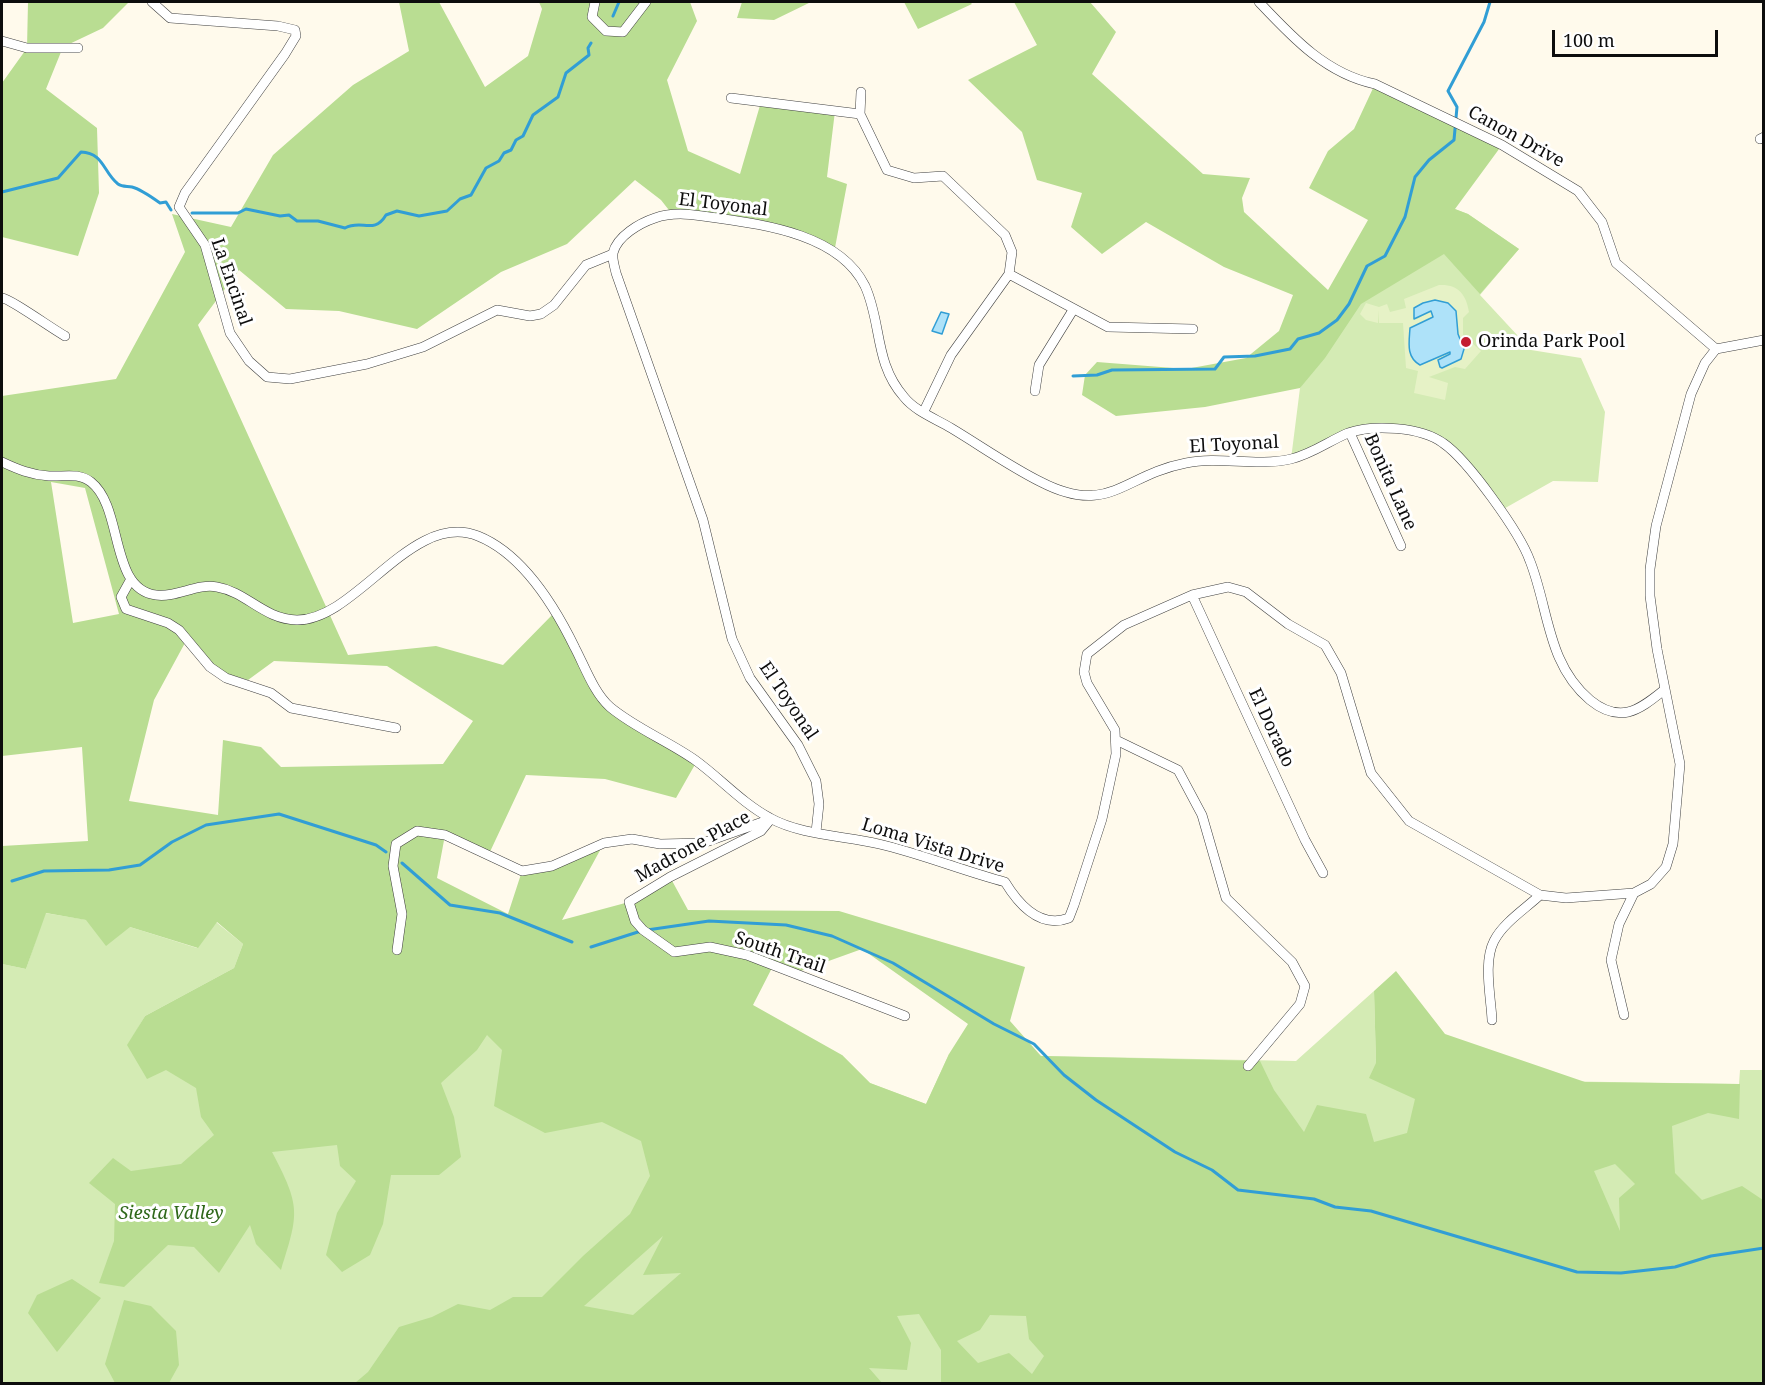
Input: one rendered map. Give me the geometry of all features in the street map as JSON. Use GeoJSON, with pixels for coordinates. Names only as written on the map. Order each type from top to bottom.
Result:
{"type":"FeatureCollection","features":[{"type":"Feature","properties":{"kind":"street","name":"La Encinal"},"geometry":{"type":"LineString","coordinates":[[152,2],[170,18],[278,26],[295,30],[296,36],[285,54],[185,193],[178,207],[205,245],[230,333],[249,361],[267,377],[290,379],[367,364],[423,347],[497,310],[530,316],[541,314],[554,305],[586,265],[613,254]]}},
{"type":"Feature","properties":{"kind":"street"},"geometry":{"type":"LineString","coordinates":[[595,2],[592,17],[606,32],[623,32],[646,2]]}},
{"type":"Feature","properties":{"kind":"street","name":"Canon Drive"},"geometry":{"type":"LineString","coordinates":[[1259,2],[1303,48],[1355,80],[1375,84],[1502,145],[1578,191],[1602,222],[1616,263],[1716,349]]}},
{"type":"Feature","properties":{"kind":"street"},"geometry":{"type":"LineString","coordinates":[[2,41],[27,48],[78,48]]}},
{"type":"Feature","properties":{"kind":"street"},"geometry":{"type":"LineString","coordinates":[[861,92],[860,114],[887,170],[914,178],[943,176],[1005,235],[1012,252],[1009,274],[951,355],[924,411]]}},
{"type":"Feature","properties":{"kind":"street"},"geometry":{"type":"LineString","coordinates":[[731,98],[860,114]]}},
{"type":"Feature","properties":{"kind":"street","name":"El Toyonal"},"geometry":{"type":"LineString","coordinates":[[816,832],[819,804],[816,781],[798,746],[750,678],[732,639],[703,520],[624,300],[613,254],[622,238],[635,227],[654,218],[672,214],[764,224],[823,247],[852,268],[865,286],[885,367],[904,399],[1023,473],[1058,491],[1086,498],[1114,491],[1169,467],[1190,462],[1291,459],[1364,428],[1424,434],[1441,441],[1465,464],[1520,539],[1530,559],[1552,645],[1579,691],[1597,706],[1615,712],[1628,712],[1664,690]]}},
{"type":"Feature","properties":{"kind":"street"},"geometry":{"type":"LineString","coordinates":[[1009,274],[1108,327],[1192,329]]}},
{"type":"Feature","properties":{"kind":"street"},"geometry":{"type":"LineString","coordinates":[[2,298],[7,298],[30,316],[65,336]]}},
{"type":"Feature","properties":{"kind":"street"},"geometry":{"type":"LineString","coordinates":[[1035,391],[1039,365],[1073,310]]}},
{"type":"Feature","properties":{"kind":"street"},"geometry":{"type":"LineString","coordinates":[[1664,690],[1650,596],[1653,542],[1690,394],[1705,363],[1716,349],[1764,340]]}},
{"type":"Feature","properties":{"kind":"street","name":"Bonita Lane"},"geometry":{"type":"LineString","coordinates":[[1350,433],[1401,546]]}},
{"type":"Feature","properties":{"kind":"street"},"geometry":{"type":"LineString","coordinates":[[2,462],[29,473],[76,475],[93,483],[106,499],[130,579],[143,592],[154,596],[218,587],[263,612],[283,619],[302,620],[317,617],[344,602],[385,566],[423,543],[454,533],[477,535],[506,553],[549,603],[609,706],[697,761],[771,819],[816,832]]}},
{"type":"Feature","properties":{"kind":"street"},"geometry":{"type":"LineString","coordinates":[[130,579],[121,597],[126,609],[168,623],[179,630],[210,667],[226,678],[271,693],[291,708],[396,728]]}},
{"type":"Feature","properties":{"kind":"street","name":"Loma Vista Drive"},"geometry":{"type":"LineString","coordinates":[[816,832],[880,844],[1005,882],[1017,902],[1035,915],[1059,922],[1069,918],[1102,819],[1116,754],[1116,740],[1110,720],[1087,683],[1084,672],[1087,654],[1124,625],[1192,595],[1211,589],[1237,589],[1254,597],[1288,624],[1326,645],[1341,673],[1371,773],[1409,821],[1540,895],[1566,898],[1634,893],[1660,877],[1673,844],[1680,764],[1664,690]]}},
{"type":"Feature","properties":{"kind":"street","name":"El Dorado"},"geometry":{"type":"LineString","coordinates":[[1192,595],[1305,840],[1323,873]]}},
{"type":"Feature","properties":{"kind":"street"},"geometry":{"type":"LineString","coordinates":[[1116,740],[1178,770],[1202,815],[1226,898],[1293,962],[1305,986],[1300,1004],[1294,1013],[1248,1066]]}},
{"type":"Feature","properties":{"kind":"street"},"geometry":{"type":"LineString","coordinates":[[397,950],[402,914],[393,866],[396,844],[417,831],[445,835],[522,871],[552,866],[604,843],[632,839],[660,844],[703,843],[771,819]]}},
{"type":"Feature","properties":{"kind":"street","name":"Madrone Place"},"geometry":{"type":"LineString","coordinates":[[629,902],[670,877],[761,831],[771,819]]}},
{"type":"Feature","properties":{"kind":"street"},"geometry":{"type":"LineString","coordinates":[[1624,1015],[1611,960],[1619,924],[1634,893]]}},
{"type":"Feature","properties":{"kind":"street"},"geometry":{"type":"LineString","coordinates":[[1492,1020],[1489,959],[1493,943],[1500,931],[1540,895]]}},
{"type":"Feature","properties":{"kind":"street","name":"South Trail"},"geometry":{"type":"LineString","coordinates":[[629,902],[635,921],[643,930],[674,952],[710,947],[747,955],[905,1016]]}},
{"type":"Feature","properties":{"kind":"green space"},"geometry":{"type":"Polygon","coordinates":[[[28,2],[129,2],[103,28],[63,47],[46,89],[97,128],[99,193],[78,256],[2,237],[2,83],[27,48],[28,2]]]}},
{"type":"Feature","properties":{"kind":"green space"},"geometry":{"type":"Polygon","coordinates":[[[399,2],[439,2],[485,87],[528,56],[542,9],[539,2],[690,2],[697,21],[667,80],[688,151],[740,174],[761,102],[835,111],[827,177],[847,184],[834,253],[797,235],[672,214],[661,200],[635,180],[567,244],[501,272],[417,329],[339,311],[286,309],[239,270],[198,325],[348,655],[436,646],[503,665],[555,612],[603,699],[697,761],[676,798],[605,779],[526,775],[488,856],[445,835],[437,878],[508,914],[522,871],[552,866],[604,843],[562,920],[629,902],[670,877],[688,910],[839,911],[1025,967],[1010,1021],[1041,1056],[1260,1061],[1274,1090],[1304,1132],[1317,1105],[1366,1114],[1374,1142],[1407,1133],[1415,1099],[1369,1078],[1376,1063],[1374,991],[1396,971],[1445,1034],[1585,1082],[1740,1084],[1739,1119],[1708,1113],[1672,1126],[1675,1173],[1702,1200],[1742,1186],[1763,1200],[1763,1383],[941,1383],[941,1350],[919,1314],[897,1316],[911,1343],[907,1370],[869,1368],[882,1383],[355,1383],[368,1372],[399,1327],[432,1317],[458,1304],[490,1310],[513,1297],[542,1297],[630,1214],[650,1176],[641,1141],[602,1122],[545,1133],[494,1106],[502,1050],[487,1035],[477,1050],[441,1083],[454,1117],[461,1157],[439,1175],[391,1175],[383,1224],[370,1255],[342,1272],[326,1255],[337,1213],[356,1181],[340,1166],[337,1145],[272,1152],[288,1186],[294,1210],[294,1222],[281,1270],[256,1244],[250,1225],[219,1273],[194,1247],[168,1245],[124,1287],[99,1283],[114,1241],[115,1204],[89,1183],[113,1158],[131,1171],[181,1164],[214,1135],[201,1117],[196,1088],[166,1070],[147,1079],[127,1045],[145,1016],[234,968],[243,944],[217,922],[198,948],[130,927],[106,946],[86,920],[46,913],[26,969],[2,964],[2,846],[88,841],[82,747],[2,756],[2,396],[116,379],[185,252],[172,214],[231,227],[273,155],[353,85],[409,51],[399,2]],[[51,482],[73,623],[119,614],[85,488],[51,482]],[[186,641],[154,700],[129,801],[218,815],[223,740],[261,747],[281,767],[443,764],[473,721],[387,666],[274,661],[248,680],[212,670],[186,641]],[[862,949],[798,972],[774,964],[753,1005],[842,1055],[870,1083],[926,1104],[949,1054],[968,1024],[862,949]],[[1615,1164],[1594,1171],[1620,1231],[1619,1198],[1635,1184],[1615,1164]],[[663,1236],[584,1306],[633,1315],[681,1273],[643,1275],[663,1236]],[[990,1315],[980,1330],[957,1341],[978,1363],[1009,1353],[1032,1374],[1044,1356],[1029,1339],[1026,1316],[990,1315]]]}},
{"type":"Feature","properties":{"kind":"green space"},"geometry":{"type":"Polygon","coordinates":[[[742,2],[811,2],[774,20],[737,18],[742,2]]]}},
{"type":"Feature","properties":{"kind":"green space"},"geometry":{"type":"Polygon","coordinates":[[[904,2],[970,2],[972,4],[918,29],[904,2]]]}},
{"type":"Feature","properties":{"kind":"green space"},"geometry":{"type":"Polygon","coordinates":[[[1014,2],[1090,2],[1116,32],[1092,74],[1203,174],[1250,178],[1242,198],[1244,212],[1328,290],[1368,220],[1309,188],[1328,151],[1354,129],[1375,84],[1502,145],[1455,209],[1468,214],[1519,249],[1480,294],[1444,254],[1361,304],[1325,358],[1300,388],[1205,407],[1116,416],[1082,395],[1085,375],[1097,362],[1186,369],[1246,358],[1279,331],[1293,295],[1224,267],[1146,222],[1102,254],[1071,227],[1082,193],[1037,180],[1022,132],[968,80],[1037,45],[1014,2]]]}},
{"type":"Feature","properties":{"kind":"green space"},"geometry":{"type":"Polygon","coordinates":[[[1386,183],[1468,214],[1519,249],[1480,295],[1531,350],[1581,358],[1605,412],[1598,482],[1553,481],[1500,511],[1465,463],[1433,437],[1364,428],[1291,459],[1300,388],[1386,183]]]}},
{"type":"Feature","properties":{"kind":"green space","name":"Orinda Park Pool"},"geometry":{"type":"Polygon","coordinates":[[[1439,285],[1446,285],[1460,291],[1466,300],[1469,312],[1463,318],[1463,335],[1481,351],[1465,369],[1455,367],[1429,377],[1448,383],[1445,400],[1414,393],[1418,371],[1406,368],[1403,323],[1379,323],[1379,310],[1378,323],[1366,320],[1360,314],[1366,303],[1379,307],[1387,304],[1390,312],[1406,308],[1404,299],[1439,285]],[[1435,300],[1416,306],[1413,316],[1417,319],[1431,311],[1433,317],[1420,365],[1449,352],[1451,354],[1440,367],[1462,344],[1459,339],[1457,321],[1435,300]]]}},
{"type":"Feature","properties":{"kind":"green space","name":"Siesta Valley"},"geometry":{"type":"Polygon","coordinates":[[[45,913],[130,927],[197,948],[216,922],[243,944],[234,968],[145,1016],[128,1045],[487,1035],[842,1055],[870,1083],[926,1104],[949,1054],[1296,1061],[1374,991],[1376,1063],[1417,1079],[1739,1084],[1740,1070],[1763,1070],[1763,1383],[2,1383],[2,964],[26,969],[45,913]]]}},
{"type":"Feature","properties":{"kind":"green space"},"geometry":{"type":"Polygon","coordinates":[[[72,1279],[101,1298],[57,1352],[28,1313],[37,1295],[72,1279]]]}},
{"type":"Feature","properties":{"kind":"green space"},"geometry":{"type":"Polygon","coordinates":[[[124,1300],[151,1306],[176,1331],[179,1365],[169,1383],[115,1383],[105,1364],[124,1300]]]}},
{"type":"Feature","properties":{"kind":"water","name":"Orinda Park Pool"},"geometry":{"type":"Polygon","coordinates":[[[1435,300],[1448,303],[1456,311],[1458,334],[1464,349],[1461,359],[1442,368],[1438,360],[1450,352],[1420,365],[1412,358],[1409,349],[1410,328],[1433,317],[1431,311],[1414,319],[1414,308],[1435,300]]]}},
{"type":"Feature","properties":{"kind":"water"},"geometry":{"type":"Polygon","coordinates":[[[941,312],[949,314],[942,334],[932,331],[941,312]]]}},
{"type":"Feature","properties":{"kind":"waterway"},"geometry":{"type":"LineString","coordinates":[[613,16],[619,2]]}},
{"type":"Feature","properties":{"kind":"waterway"},"geometry":{"type":"LineString","coordinates":[[1073,376],[1097,375],[1112,370],[1215,369],[1224,357],[1255,356],[1290,349],[1298,339],[1319,333],[1337,320],[1349,304],[1367,266],[1385,256],[1405,217],[1415,177],[1429,160],[1454,140],[1457,107],[1448,91],[1484,22],[1490,2]]}},
{"type":"Feature","properties":{"kind":"waterway"},"geometry":{"type":"LineString","coordinates":[[192,213],[238,213],[246,209],[280,216],[289,215],[297,221],[318,221],[345,228],[357,225],[372,226],[386,215],[397,211],[419,216],[447,211],[460,199],[471,195],[486,168],[499,161],[504,153],[511,150],[516,140],[523,136],[533,115],[558,97],[566,73],[589,55],[588,48],[591,43]]}},
{"type":"Feature","properties":{"kind":"waterway"},"geometry":{"type":"LineString","coordinates":[[2,192],[58,178],[81,152],[89,153],[99,159],[118,184],[139,190],[160,203],[166,202],[171,210]]}},
{"type":"Feature","properties":{"kind":"waterway"},"geometry":{"type":"LineString","coordinates":[[12,881],[44,871],[109,870],[140,865],[172,842],[206,825],[279,814],[376,845],[386,852]]}},
{"type":"Feature","properties":{"kind":"waterway"},"geometry":{"type":"LineString","coordinates":[[402,863],[450,905],[500,913],[572,942]]}},
{"type":"Feature","properties":{"kind":"waterway"},"geometry":{"type":"LineString","coordinates":[[647,930],[709,921],[786,925],[832,936],[893,963],[994,1024],[1034,1044],[1064,1075],[1096,1100],[1175,1152],[1212,1170],[1238,1190],[1314,1199],[1335,1207],[1371,1211],[1577,1272],[1621,1273],[1675,1267],[1711,1256],[1764,1248]]}},
{"type":"Feature","properties":{"kind":"waterway"},"geometry":{"type":"LineString","coordinates":[[591,947],[641,931]]}},
{"type":"Feature","properties":{"kind":"place","name":"Orinda Park Pool"},"geometry":{"type":"Point","coordinates":[1466,342]}}]}
